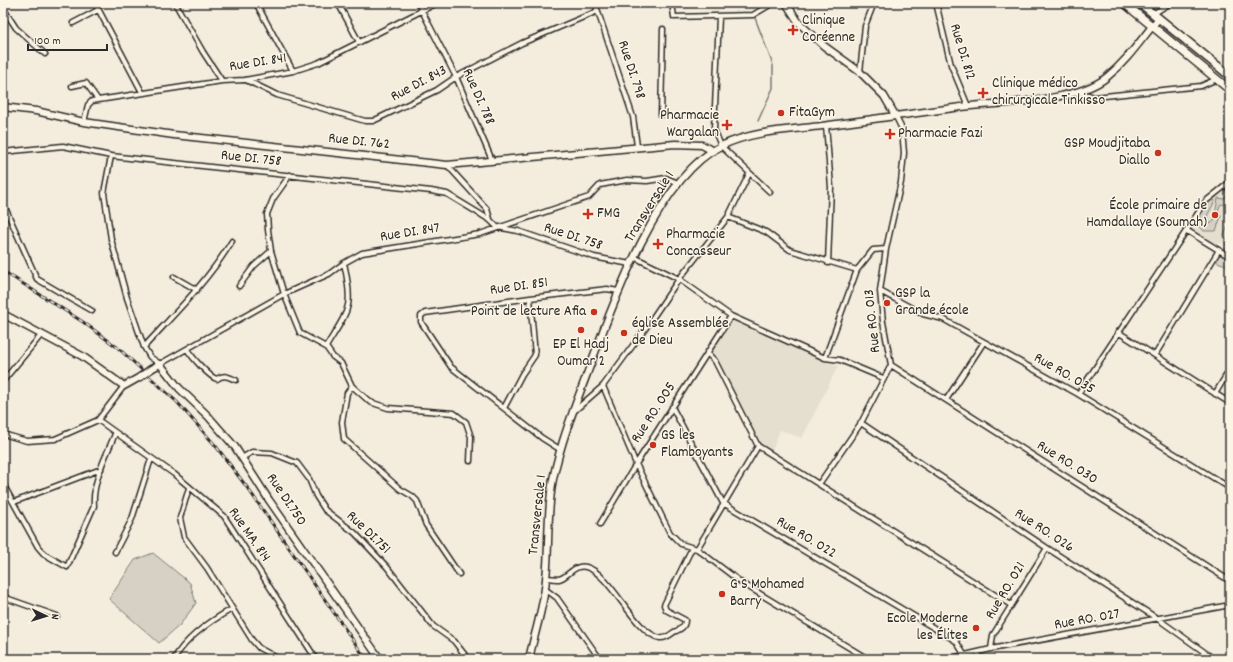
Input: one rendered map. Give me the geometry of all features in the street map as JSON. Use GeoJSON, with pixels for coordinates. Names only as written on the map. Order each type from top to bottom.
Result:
{"type":"FeatureCollection","features":[{"type":"Feature","properties":{"kind":"main road"},"geometry":{"type":"LineString","coordinates":[[1124,3],[1230,90]]}},
{"type":"Feature","properties":{"kind":"main road"},"geometry":{"type":"LineString","coordinates":[[1140,3],[1230,76]]}},
{"type":"Feature","properties":{"kind":"street"},"geometry":{"type":"LineString","coordinates":[[6,3],[3,7],[16,28],[45,54]]}},
{"type":"Feature","properties":{"kind":"street"},"geometry":{"type":"LineString","coordinates":[[95,3],[142,92]]}},
{"type":"Feature","properties":{"kind":"street"},"geometry":{"type":"LineString","coordinates":[[175,3],[203,52],[222,81]]}},
{"type":"Feature","properties":{"kind":"street"},"geometry":{"type":"LineString","coordinates":[[256,3],[293,71]]}},
{"type":"Feature","properties":{"kind":"street"},"geometry":{"type":"LineString","coordinates":[[338,3],[359,42]]}},
{"type":"Feature","properties":{"kind":"street","name":"Rue DI. 788"},"geometry":{"type":"LineString","coordinates":[[418,3],[456,78],[492,160]]}},
{"type":"Feature","properties":{"kind":"street","name":"Rue DI. 841"},"geometry":{"type":"LineString","coordinates":[[98,100],[142,92],[222,81],[245,80],[293,71],[318,63],[437,3]]}},
{"type":"Feature","properties":{"kind":"street","name":"Rue DI. 798"},"geometry":{"type":"LineString","coordinates":[[595,3],[633,117],[637,146]]}},
{"type":"Feature","properties":{"kind":"street"},"geometry":{"type":"LineString","coordinates":[[672,3],[674,17],[753,15],[773,3]]}},
{"type":"Feature","properties":{"kind":"street"},"geometry":{"type":"LineString","coordinates":[[786,3],[799,23],[824,46],[860,72],[884,96],[895,115]]}},
{"type":"Feature","properties":{"kind":"street"},"geometry":{"type":"LineString","coordinates":[[860,72],[865,26],[874,3]]}},
{"type":"Feature","properties":{"kind":"street","name":"Rue DI. 812"},"geometry":{"type":"LineString","coordinates":[[936,3],[951,65],[968,106]]}},
{"type":"Feature","properties":{"kind":"street"},"geometry":{"type":"LineString","coordinates":[[1156,16],[1170,3]]}},
{"type":"Feature","properties":{"kind":"street"},"geometry":{"type":"LineString","coordinates":[[73,23],[98,10]]}},
{"type":"Feature","properties":{"kind":"street","name":"Rue DI. 843"},"geometry":{"type":"LineString","coordinates":[[245,80],[277,96],[373,121],[437,90],[522,42],[598,11]]}},
{"type":"Feature","properties":{"kind":"street"},"geometry":{"type":"LineString","coordinates":[[719,16],[714,129],[721,146],[749,174],[770,192]]}},
{"type":"Feature","properties":{"kind":"street","name":"Transversale 1"},"geometry":{"type":"LineString","coordinates":[[529,659],[545,589],[552,481],[572,413],[618,290],[630,264],[678,183],[690,169],[721,146],[758,134],[895,115],[1044,98],[1077,92],[1106,78],[1128,57],[1152,26],[1156,16]]}},
{"type":"Feature","properties":{"kind":"street"},"geometry":{"type":"LineString","coordinates":[[661,114],[663,29]]}},
{"type":"Feature","properties":{"kind":"street"},"geometry":{"type":"LineString","coordinates":[[1077,92],[1095,97],[1201,86],[1217,79]]}},
{"type":"Feature","properties":{"kind":"street"},"geometry":{"type":"LineString","coordinates":[[72,86],[86,83],[98,100],[92,101],[88,105],[84,122]]}},
{"type":"Feature","properties":{"kind":"street","name":"Rue DI. 762"},"geometry":{"type":"LineString","coordinates":[[3,106],[36,111],[84,122],[174,135],[447,165],[637,146],[675,144],[702,145],[713,151]]}},
{"type":"Feature","properties":{"kind":"street","name":"Rue RO. 013"},"geometry":{"type":"LineString","coordinates":[[819,484],[861,423],[891,365],[883,322],[880,290],[886,249],[901,182],[904,153],[902,129],[895,115]]}},
{"type":"Feature","properties":{"kind":"street"},"geometry":{"type":"LineString","coordinates":[[826,125],[831,187],[828,263]]}},
{"type":"Feature","properties":{"kind":"street","name":"Rue DI. 758"},"geometry":{"type":"LineString","coordinates":[[3,152],[63,146],[111,156],[290,175],[447,194],[490,220],[497,227],[518,231],[594,257],[630,264]]}},
{"type":"Feature","properties":{"kind":"street"},"geometry":{"type":"LineString","coordinates":[[3,434],[27,441],[55,439],[98,420],[124,386],[160,364],[150,357],[144,347],[127,298],[111,239],[104,194],[111,156]]}},
{"type":"Feature","properties":{"kind":"street","name":"Rue DI. 758"},"geometry":{"type":"LineString","coordinates":[[447,165],[487,209],[490,220]]}},
{"type":"Feature","properties":{"kind":"street"},"geometry":{"type":"LineString","coordinates":[[572,413],[603,386],[645,329],[679,279],[728,217],[749,174]]}},
{"type":"Feature","properties":{"kind":"street"},"geometry":{"type":"LineString","coordinates":[[290,175],[272,199],[267,214],[271,251],[284,294],[300,333],[326,347],[333,357],[341,363],[352,386],[370,402],[388,408],[454,413],[466,422],[471,437],[470,461]]}},
{"type":"Feature","properties":{"kind":"street","name":"Rue DI. 847"},"geometry":{"type":"LineString","coordinates":[[160,364],[284,294],[329,274],[344,263],[362,253],[480,234],[589,197],[600,185],[627,180],[647,181],[666,178],[678,183]]}},
{"type":"Feature","properties":{"kind":"street"},"geometry":{"type":"LineString","coordinates":[[1078,394],[1206,201],[1230,182]]}},
{"type":"Feature","properties":{"kind":"street"},"geometry":{"type":"LineString","coordinates":[[3,203],[37,279],[92,312]]}},
{"type":"Feature","properties":{"kind":"street"},"geometry":{"type":"LineString","coordinates":[[728,217],[766,232],[790,250],[828,263],[856,270]]}},
{"type":"Feature","properties":{"kind":"street"},"geometry":{"type":"LineString","coordinates":[[1186,230],[1230,257]]}},
{"type":"Feature","properties":{"kind":"street"},"geometry":{"type":"LineString","coordinates":[[144,347],[197,290],[219,263],[232,241]]}},
{"type":"Feature","properties":{"kind":"street"},"geometry":{"type":"LineString","coordinates":[[825,358],[856,270],[873,250],[886,249]]}},
{"type":"Feature","properties":{"kind":"street"},"geometry":{"type":"LineString","coordinates":[[1155,356],[1219,250]]}},
{"type":"Feature","properties":{"kind":"street"},"geometry":{"type":"LineString","coordinates":[[239,286],[254,266],[271,251]]}},
{"type":"Feature","properties":{"kind":"street"},"geometry":{"type":"LineString","coordinates":[[634,257],[679,279],[731,316],[825,358],[840,360],[883,378]]}},
{"type":"Feature","properties":{"kind":"street"},"geometry":{"type":"LineString","coordinates":[[326,347],[347,312],[349,305],[350,297],[344,263]]}},
{"type":"Feature","properties":{"kind":"street"},"geometry":{"type":"LineString","coordinates":[[174,277],[197,290]]}},
{"type":"Feature","properties":{"kind":"street","name":"Rue DI. 851"},"geometry":{"type":"LineString","coordinates":[[504,408],[452,367],[421,322],[421,316],[425,313],[530,298],[607,289],[618,290]]}},
{"type":"Feature","properties":{"kind":"street","name":"Rue RO. 035"},"geometry":{"type":"LineString","coordinates":[[880,290],[923,314],[943,319],[1078,394],[1230,488]]}},
{"type":"Feature","properties":{"kind":"street"},"geometry":{"type":"LineString","coordinates":[[530,298],[535,355],[522,374],[504,408],[542,438],[561,450]]}},
{"type":"Feature","properties":{"kind":"street"},"geometry":{"type":"LineString","coordinates":[[3,314],[42,333],[82,356],[124,386]]}},
{"type":"Feature","properties":{"kind":"street","name":"Rue RO. 005"},"geometry":{"type":"LineString","coordinates":[[600,524],[636,464],[731,316]]}},
{"type":"Feature","properties":{"kind":"street"},"geometry":{"type":"LineString","coordinates":[[1118,332],[1230,403]]}},
{"type":"Feature","properties":{"kind":"street"},"geometry":{"type":"LineString","coordinates":[[3,382],[42,333]]}},
{"type":"Feature","properties":{"kind":"street"},"geometry":{"type":"LineString","coordinates":[[946,400],[984,342]]}},
{"type":"Feature","properties":{"kind":"street"},"geometry":{"type":"LineString","coordinates":[[187,349],[191,356],[214,379],[227,376],[236,380]]}},
{"type":"Feature","properties":{"kind":"street"},"geometry":{"type":"LineString","coordinates":[[707,353],[715,361],[758,446],[1011,605]]}},
{"type":"Feature","properties":{"kind":"street","name":"Rue DI.750"},"geometry":{"type":"LineString","coordinates":[[160,364],[179,388],[208,416],[242,458],[380,659]]}},
{"type":"Feature","properties":{"kind":"street","name":"Rue RO. 030"},"geometry":{"type":"LineString","coordinates":[[891,365],[1230,581]]}},
{"type":"Feature","properties":{"kind":"street"},"geometry":{"type":"LineString","coordinates":[[1215,394],[1230,369]]}},
{"type":"Feature","properties":{"kind":"street"},"geometry":{"type":"LineString","coordinates":[[352,386],[347,393],[342,422],[344,439],[400,489],[412,496],[417,501],[426,525],[459,574]]}},
{"type":"Feature","properties":{"kind":"street"},"geometry":{"type":"LineString","coordinates":[[603,386],[636,464],[670,533],[681,544],[694,548],[742,583],[868,659]]}},
{"type":"Feature","properties":{"kind":"street"},"geometry":{"type":"LineString","coordinates":[[672,407],[723,503]]}},
{"type":"Feature","properties":{"kind":"street","name":"Rue MA. 814"},"geometry":{"type":"LineString","coordinates":[[98,420],[115,434],[174,474],[224,516],[316,659]]}},
{"type":"Feature","properties":{"kind":"street","name":"Rue RO. 026"},"geometry":{"type":"LineString","coordinates":[[861,423],[1046,548],[1158,619],[1214,659]]}},
{"type":"Feature","properties":{"kind":"street"},"geometry":{"type":"LineString","coordinates":[[3,484],[38,547],[44,554],[67,567],[94,506],[93,497],[101,469],[115,434]]}},
{"type":"Feature","properties":{"kind":"street"},"geometry":{"type":"LineString","coordinates":[[546,578],[559,579],[578,567],[586,567],[596,573],[618,596],[638,622],[659,638],[665,638],[683,628],[685,620],[666,610],[664,605],[694,548],[758,446]]}},
{"type":"Feature","properties":{"kind":"street","name":"Rue DI.751"},"geometry":{"type":"LineString","coordinates":[[242,458],[252,452],[272,453],[297,463],[309,479],[316,496],[325,510],[355,533],[387,567],[432,626],[454,641],[468,659]]}},
{"type":"Feature","properties":{"kind":"street"},"geometry":{"type":"LineString","coordinates":[[115,552],[132,519],[152,459]]}},
{"type":"Feature","properties":{"kind":"street"},"geometry":{"type":"LineString","coordinates":[[14,502],[101,469]]}},
{"type":"Feature","properties":{"kind":"street"},"geometry":{"type":"LineString","coordinates":[[190,488],[180,518],[184,537],[252,640],[259,648],[279,659]]}},
{"type":"Feature","properties":{"kind":"street","name":"Rue RO. 022"},"geometry":{"type":"LineString","coordinates":[[723,503],[956,641],[965,656]]}},
{"type":"Feature","properties":{"kind":"street","name":"Rue RO. 021"},"geometry":{"type":"LineString","coordinates":[[992,649],[993,635],[1046,548]]}},
{"type":"Feature","properties":{"kind":"street"},"geometry":{"type":"LineString","coordinates":[[545,589],[557,598],[600,659]]}},
{"type":"Feature","properties":{"kind":"street"},"geometry":{"type":"LineString","coordinates":[[3,597],[57,616]]}},
{"type":"Feature","properties":{"kind":"street","name":"Rue RO. 027"},"geometry":{"type":"LineString","coordinates":[[948,659],[992,649],[1230,605]]}},
{"type":"Feature","properties":{"kind":"street"},"geometry":{"type":"LineString","coordinates":[[174,659],[190,640],[217,617],[232,609]]}},
{"type":"Feature","properties":{"kind":"street"},"geometry":{"type":"LineString","coordinates":[[978,653],[981,659]]}},
{"type":"Feature","properties":{"kind":"street"},"geometry":{"type":"LineString","coordinates":[[735,659],[742,659]]}},
{"type":"Feature","properties":{"kind":"shaded area"},"geometry":{"type":"Polygon","coordinates":[[[1230,184],[1230,207],[1223,204],[1220,205],[1218,211],[1221,216],[1216,231],[1204,231],[1199,226],[1201,217],[1199,214],[1207,202],[1213,197],[1215,201],[1207,216],[1210,224],[1214,221],[1218,198],[1224,199],[1227,195],[1225,189],[1230,184]]]}},
{"type":"Feature","properties":{"kind":"shaded area","name":"École primaire de Hamdallaye (Soumah)"},"geometry":{"type":"Polygon","coordinates":[[[1230,186],[1230,244],[1208,242],[1190,228],[1210,201],[1230,186]]]}},
{"type":"Feature","properties":{"kind":"shaded area"},"geometry":{"type":"Polygon","coordinates":[[[1230,207],[1230,259],[1229,264],[1226,265],[1217,262],[1217,258],[1224,249],[1229,247],[1225,245],[1228,240],[1223,236],[1227,229],[1230,207]]]}},
{"type":"Feature","properties":{"kind":"shaded area"},"geometry":{"type":"Polygon","coordinates":[[[730,320],[838,366],[802,438],[780,430],[772,451],[759,445],[718,360],[708,352],[730,320]]]}},
{"type":"Feature","properties":{"kind":"shaded area"},"geometry":{"type":"Polygon","coordinates":[[[153,553],[190,583],[196,603],[180,625],[159,643],[109,599],[135,560],[153,553]]]}},
{"type":"Feature","properties":{"kind":"waterway"},"geometry":{"type":"LineString","coordinates":[[755,18],[773,65],[773,88],[758,121]]}},
{"type":"Feature","properties":{"kind":"railway"},"geometry":{"type":"LineString","coordinates":[[3,271],[83,322],[117,347],[177,402],[215,445],[249,490],[366,659]]}},
{"type":"Feature","properties":{"kind":"place","name":"Clinique Coréenne"},"geometry":{"type":"Point","coordinates":[793,30]}},
{"type":"Feature","properties":{"kind":"place","name":"Clinique médico chirurgicale Tinkisso"},"geometry":{"type":"Point","coordinates":[983,93]}},
{"type":"Feature","properties":{"kind":"place","name":"FitaGym"},"geometry":{"type":"Point","coordinates":[781,113]}},
{"type":"Feature","properties":{"kind":"place","name":"Pharmacie Wargalan"},"geometry":{"type":"Point","coordinates":[727,125]}},
{"type":"Feature","properties":{"kind":"place","name":"Pharmacie Fazi"},"geometry":{"type":"Point","coordinates":[890,134]}},
{"type":"Feature","properties":{"kind":"place","name":"GSP Moudjitaba Diallo"},"geometry":{"type":"Point","coordinates":[1158,153]}},
{"type":"Feature","properties":{"kind":"place","name":"FMG"},"geometry":{"type":"Point","coordinates":[588,214]}},
{"type":"Feature","properties":{"kind":"place","name":"École primaire de Hamdallaye (Soumah)"},"geometry":{"type":"Point","coordinates":[1215,215]}},
{"type":"Feature","properties":{"kind":"place","name":"Pharmacie Concasseur"},"geometry":{"type":"Point","coordinates":[658,244]}},
{"type":"Feature","properties":{"kind":"place","name":"GSP la Grande école"},"geometry":{"type":"Point","coordinates":[887,303]}},
{"type":"Feature","properties":{"kind":"place","name":"Point de lecture Afia"},"geometry":{"type":"Point","coordinates":[594,312]}},
{"type":"Feature","properties":{"kind":"place","name":"EP El Hadj Oumar 2"},"geometry":{"type":"Point","coordinates":[581,330]}},
{"type":"Feature","properties":{"kind":"place","name":"église Assemblée de Dieu"},"geometry":{"type":"Point","coordinates":[624,333]}},
{"type":"Feature","properties":{"kind":"place","name":"GS les Flamboyants"},"geometry":{"type":"Point","coordinates":[653,445]}},
{"type":"Feature","properties":{"kind":"place","name":"G S Mohamed Barry"},"geometry":{"type":"Point","coordinates":[722,594]}},
{"type":"Feature","properties":{"kind":"place","name":"Ecole Moderne les Élites"},"geometry":{"type":"Point","coordinates":[976,628]}}]}
